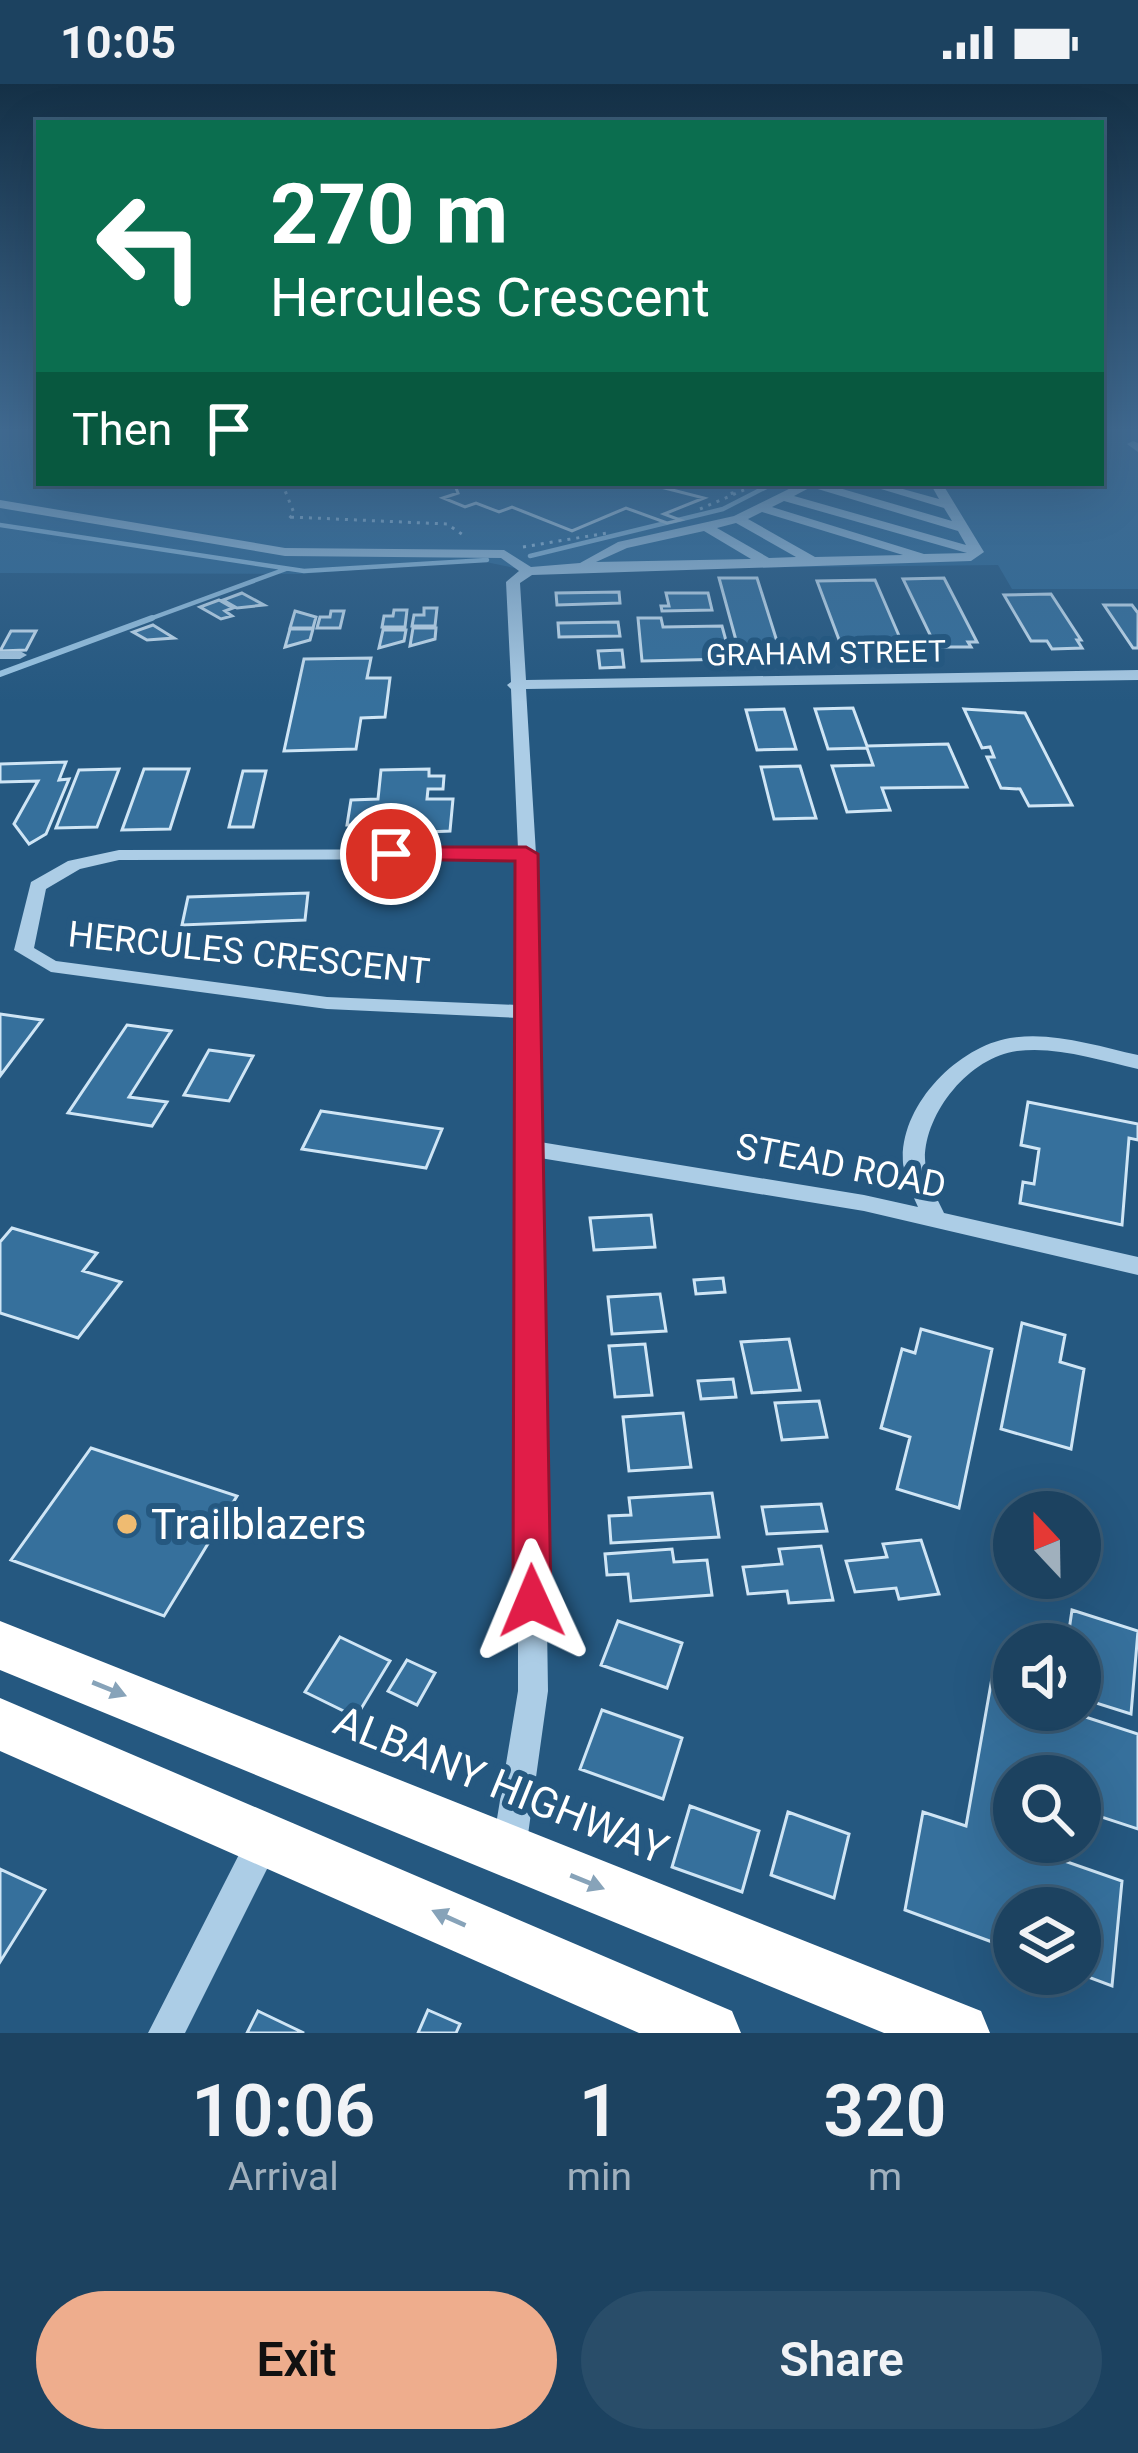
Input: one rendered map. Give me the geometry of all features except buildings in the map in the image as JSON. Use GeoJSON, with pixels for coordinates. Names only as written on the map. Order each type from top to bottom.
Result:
{"type":"FeatureCollection","features":[{"type":"Feature","properties":{"kind":"highway","name":"ALBANY HIGHWAY"},"geometry":{"type":"LineString","coordinates":[[0,1645],[958,2033]]}},
{"type":"Feature","properties":{"kind":"highway"},"geometry":{"type":"LineString","coordinates":[[0,1724],[710,2033]]}},
{"type":"Feature","properties":{"kind":"street"},"geometry":{"type":"LineString","coordinates":[[95,520],[286,552],[504,554],[521,576],[515,685],[526,854],[529,1012],[533,1691],[509,1850]]}},
{"type":"Feature","properties":{"kind":"street"},"geometry":{"type":"LineString","coordinates":[[572,567],[611,551],[626,537],[665,536],[734,520]]}},
{"type":"Feature","properties":{"kind":"street"},"geometry":{"type":"LineString","coordinates":[[740,520],[817,563]]}},
{"type":"Feature","properties":{"kind":"street"},"geometry":{"type":"LineString","coordinates":[[802,520],[938,561]]}},
{"type":"Feature","properties":{"kind":"street"},"geometry":{"type":"LineString","coordinates":[[867,520],[977,552]]}},
{"type":"Feature","properties":{"kind":"street"},"geometry":{"type":"LineString","coordinates":[[936,520],[963,528]]}},
{"type":"Feature","properties":{"kind":"street"},"geometry":{"type":"LineString","coordinates":[[958,520],[977,552]]}},
{"type":"Feature","properties":{"kind":"street"},"geometry":{"type":"LineString","coordinates":[[705,526],[769,564]]}},
{"type":"Feature","properties":{"kind":"street"},"geometry":{"type":"LineString","coordinates":[[665,536],[714,565]]}},
{"type":"Feature","properties":{"kind":"street"},"geometry":{"type":"LineString","coordinates":[[626,537],[665,566]]}},
{"type":"Feature","properties":{"kind":"street"},"geometry":{"type":"LineString","coordinates":[[611,551],[623,566]]}},
{"type":"Feature","properties":{"kind":"street"},"geometry":{"type":"LineString","coordinates":[[521,576],[572,567],[957,561],[977,552]]}},
{"type":"Feature","properties":{"kind":"street"},"geometry":{"type":"LineString","coordinates":[[0,655],[20,655]]}},
{"type":"Feature","properties":{"kind":"street","name":"GRAHAM STREET"},"geometry":{"type":"LineString","coordinates":[[515,685],[1138,675]]}},
{"type":"Feature","properties":{"kind":"street","name":"HERCULES CRESCENT"},"geometry":{"type":"LineString","coordinates":[[526,854],[119,855],[74,865],[37,886],[23,950],[51,966],[327,1003],[529,1012]]}},
{"type":"Feature","properties":{"kind":"street"},"geometry":{"type":"LineString","coordinates":[[935,1220],[914,1161],[926,1110],[968,1066],[1006,1045],[1047,1044],[1138,1061]]}},
{"type":"Feature","properties":{"kind":"street","name":"STEAD ROAD"},"geometry":{"type":"LineString","coordinates":[[529,1148],[863,1203],[1138,1266]]}},
{"type":"Feature","properties":{"kind":"street"},"geometry":{"type":"LineString","coordinates":[[166,2033],[267,1837]]}},
{"type":"Feature","properties":{"kind":"path"},"geometry":{"type":"LineString","coordinates":[[320,520],[447,524],[469,540]]}},
{"type":"Feature","properties":{"kind":"path"},"geometry":{"type":"LineString","coordinates":[[509,548],[626,537]]}},
{"type":"Feature","properties":{"kind":"shaded area"},"geometry":{"type":"Polygon","coordinates":[[[0,520],[1138,520],[1138,589],[1012,589],[998,565],[524,570],[481,561],[299,574],[0,573],[0,520]]]}},
{"type":"Feature","properties":{"kind":"waterway"},"geometry":{"type":"LineString","coordinates":[[530,556],[678,520]]}},
{"type":"Feature","properties":{"kind":"waterway"},"geometry":{"type":"LineString","coordinates":[[0,525],[304,571],[487,560]]}},
{"type":"Feature","properties":{"kind":"waterway"},"geometry":{"type":"LineString","coordinates":[[144,621],[286,569]]}},
{"type":"Feature","properties":{"kind":"waterway"},"geometry":{"type":"LineString","coordinates":[[0,674],[152,618]]}},
{"type":"Feature","properties":{"kind":"place","name":"Trailblazers"},"geometry":{"type":"Point","coordinates":[127,1524]}},
{"type":"Feature","properties":{"kind":"route"},"geometry":{"type":"LineString","coordinates":[[391,854],[526,854],[532,1601]]}}]}
